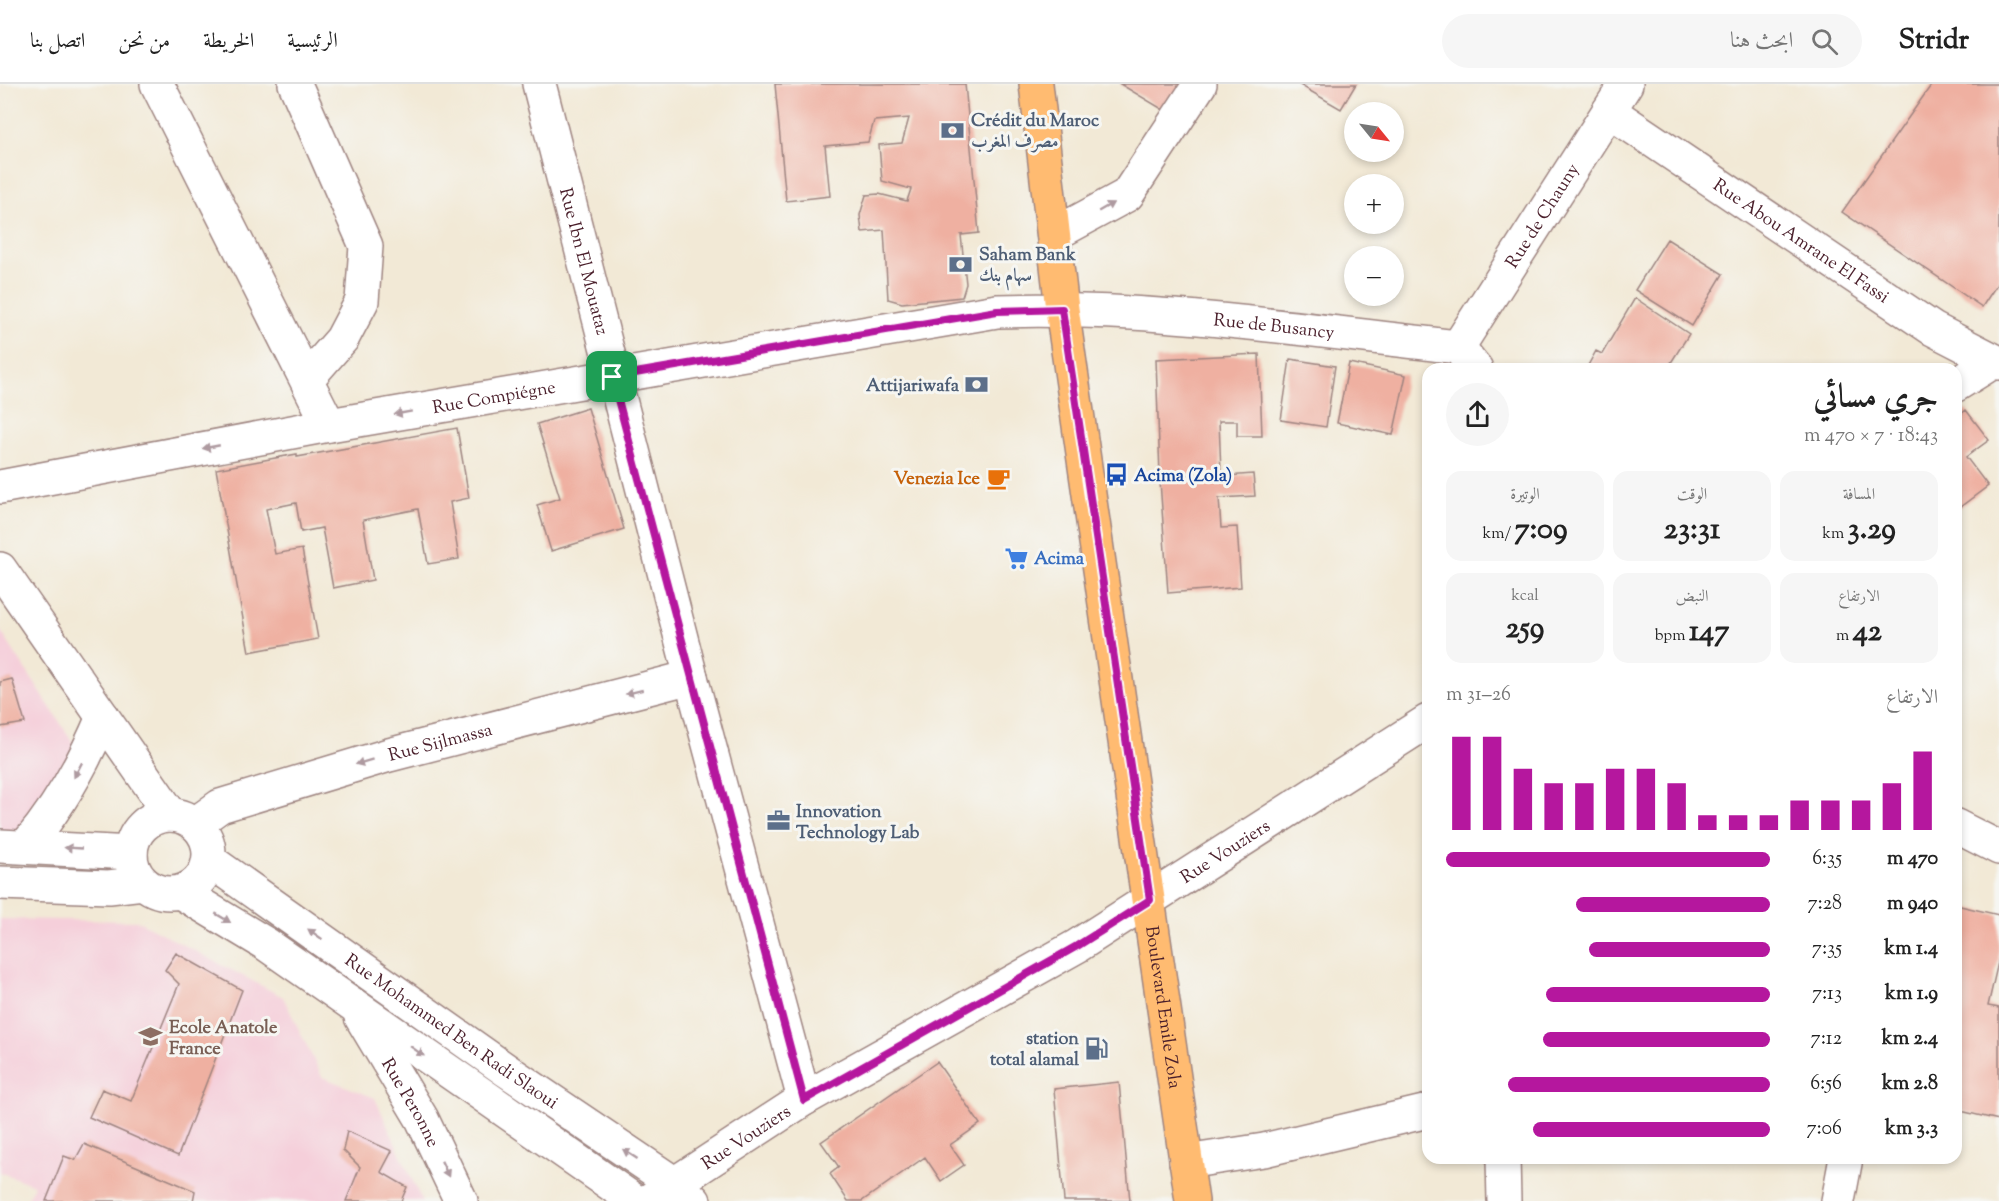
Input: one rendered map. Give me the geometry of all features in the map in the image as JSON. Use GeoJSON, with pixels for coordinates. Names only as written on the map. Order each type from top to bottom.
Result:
{"type":"FeatureCollection","features":[{"type":"Feature","properties":{"kind":"main road","name":"Boulevard Emile Zola"},"geometry":{"type":"LineString","coordinates":[[1036,84],[1048,170],[1062,309],[1150,900],[1192,1201]]}},
{"type":"Feature","properties":{"kind":"street"},"geometry":{"type":"LineString","coordinates":[[157,84],[330,425]]}},
{"type":"Feature","properties":{"kind":"street"},"geometry":{"type":"LineString","coordinates":[[295,84],[366,246],[362,301],[342,339],[307,379]]}},
{"type":"Feature","properties":{"kind":"street","name":"Rue Ibn El Mouataz"},"geometry":{"type":"LineString","coordinates":[[539,84],[612,377],[804,1100]]}},
{"type":"Feature","properties":{"kind":"street"},"geometry":{"type":"LineString","coordinates":[[1055,234],[1127,195],[1200,84]]}},
{"type":"Feature","properties":{"kind":"street","name":"Rue de Chauny"},"geometry":{"type":"LineString","coordinates":[[1467,358],[1626,84]]}},
{"type":"Feature","properties":{"kind":"street","name":"Rue Abou Amrane El Fassi"},"geometry":{"type":"LineString","coordinates":[[1609,111],[1933,329],[1996,363]]}},
{"type":"Feature","properties":{"kind":"street","name":"Rue Compiégne"},"geometry":{"type":"LineString","coordinates":[[0,487],[330,425],[997,311],[1062,309]]}},
{"type":"Feature","properties":{"kind":"street","name":"Rue de Busancy"},"geometry":{"type":"LineString","coordinates":[[1062,309],[1141,313],[1467,358]]}},
{"type":"Feature","properties":{"kind":"street"},"geometry":{"type":"LineString","coordinates":[[1962,382],[1996,363]]}},
{"type":"Feature","properties":{"kind":"street"},"geometry":{"type":"LineString","coordinates":[[0,569],[140,770],[183,819],[207,840],[209,860],[205,872],[198,883],[180,892],[160,892],[143,883],[132,866],[136,840],[140,770]]}},
{"type":"Feature","properties":{"kind":"street","name":"Rue Sijlmassa"},"geometry":{"type":"LineString","coordinates":[[183,819],[389,755],[691,677]]}},
{"type":"Feature","properties":{"kind":"street"},"geometry":{"type":"LineString","coordinates":[[13,846],[52,815],[70,785],[103,717]]}},
{"type":"Feature","properties":{"kind":"street","name":"Rue Vouziers"},"geometry":{"type":"LineString","coordinates":[[672,1195],[804,1100],[1077,946],[1422,725]]}},
{"type":"Feature","properties":{"kind":"street"},"geometry":{"type":"LineString","coordinates":[[136,840],[151,820],[183,819]]}},
{"type":"Feature","properties":{"kind":"street"},"geometry":{"type":"LineString","coordinates":[[1962,829],[1999,848]]}},
{"type":"Feature","properties":{"kind":"street"},"geometry":{"type":"LineString","coordinates":[[13,846],[136,840]]}},
{"type":"Feature","properties":{"kind":"street","name":"Rue Mohammed Ben Radi Slaoui"},"geometry":{"type":"LineString","coordinates":[[209,860],[506,1070],[672,1195]]}},
{"type":"Feature","properties":{"kind":"street"},"geometry":{"type":"LineString","coordinates":[[0,884],[109,886],[143,883]]}},
{"type":"Feature","properties":{"kind":"street","name":"Rue Mohammed Ben Radi Slaoui"},"geometry":{"type":"LineString","coordinates":[[180,892],[266,944],[634,1201]]}},
{"type":"Feature","properties":{"kind":"street","name":"Rue Peronne"},"geometry":{"type":"LineString","coordinates":[[355,1008],[422,1119],[461,1201]]}},
{"type":"Feature","properties":{"kind":"street"},"geometry":{"type":"LineString","coordinates":[[1186,1162],[1264,1150],[1422,1112]]}},
{"type":"Feature","properties":{"kind":"street"},"geometry":{"type":"LineString","coordinates":[[1503,1164],[1504,1201]]}},
{"type":"Feature","properties":{"kind":"street"},"geometry":{"type":"LineString","coordinates":[[1838,1201],[1845,1164]]}},
{"type":"Feature","properties":{"kind":"shaded area"},"geometry":{"type":"Polygon","coordinates":[[[0,630],[89,767],[52,837],[0,842],[0,630]]]}},
{"type":"Feature","properties":{"kind":"shaded area","name":"Ecole Anatole France"},"geometry":{"type":"Polygon","coordinates":[[[0,919],[138,921],[283,997],[322,1077],[375,1098],[422,1201],[27,1201],[34,1185],[0,1172],[0,919]]]}},
{"type":"Feature","properties":{"kind":"building"},"geometry":{"type":"Polygon","coordinates":[[[775,84],[965,84],[979,233],[961,235],[966,284],[962,297],[902,303],[888,299],[884,230],[862,232],[860,215],[866,195],[879,194],[907,201],[911,189],[882,181],[879,145],[902,143],[909,118],[874,121],[868,142],[825,146],[830,196],[786,201],[775,84]]]}},
{"type":"Feature","properties":{"kind":"building"},"geometry":{"type":"Polygon","coordinates":[[[1120,84],[1190,84],[1172,115],[1120,84]]]}},
{"type":"Feature","properties":{"kind":"building"},"geometry":{"type":"Polygon","coordinates":[[[1298,84],[1356,84],[1341,109],[1298,84]]]}},
{"type":"Feature","properties":{"kind":"building"},"geometry":{"type":"Polygon","coordinates":[[[1932,84],[1999,84],[1999,281],[1982,307],[1842,212],[1932,84]]]}},
{"type":"Feature","properties":{"kind":"building"},"geometry":{"type":"Polygon","coordinates":[[[1667,239],[1723,274],[1692,326],[1635,290],[1667,239]]]}},
{"type":"Feature","properties":{"kind":"building"},"geometry":{"type":"Polygon","coordinates":[[[1635,298],[1689,334],[1671,363],[1589,363],[1596,351],[1602,354],[1635,298]]]}},
{"type":"Feature","properties":{"kind":"building"},"geometry":{"type":"Polygon","coordinates":[[[1259,354],[1262,436],[1237,436],[1237,421],[1219,421],[1221,473],[1160,476],[1156,359],[1259,354]]]}},
{"type":"Feature","properties":{"kind":"building"},"geometry":{"type":"Polygon","coordinates":[[[1290,359],[1335,366],[1326,427],[1281,420],[1290,359]]]}},
{"type":"Feature","properties":{"kind":"building"},"geometry":{"type":"Polygon","coordinates":[[[1349,363],[1406,375],[1393,435],[1337,423],[1349,363]]]}},
{"type":"Feature","properties":{"kind":"building"},"geometry":{"type":"Polygon","coordinates":[[[588,408],[624,529],[551,551],[537,505],[560,498],[537,424],[588,408]]]}},
{"type":"Feature","properties":{"kind":"building"},"geometry":{"type":"Polygon","coordinates":[[[1966,410],[1989,440],[1966,457],[1988,486],[1962,506],[1962,413],[1966,410]]]}},
{"type":"Feature","properties":{"kind":"building"},"geometry":{"type":"Polygon","coordinates":[[[457,428],[469,498],[450,502],[459,559],[428,564],[418,509],[363,520],[373,580],[333,588],[322,528],[301,532],[296,503],[266,509],[275,554],[302,549],[318,639],[249,652],[216,469],[457,428]]]}},
{"type":"Feature","properties":{"kind":"building"},"geometry":{"type":"Polygon","coordinates":[[[1253,474],[1255,496],[1219,498],[1221,528],[1237,527],[1241,587],[1168,593],[1160,481],[1253,474]]]}},
{"type":"Feature","properties":{"kind":"building"},"geometry":{"type":"Polygon","coordinates":[[[12,679],[25,723],[0,727],[0,682],[12,679]]]}},
{"type":"Feature","properties":{"kind":"building"},"geometry":{"type":"Polygon","coordinates":[[[1962,906],[1999,915],[1999,958],[1988,1006],[1999,1008],[1999,1120],[1962,1111],[1962,906]]]}},
{"type":"Feature","properties":{"kind":"building"},"geometry":{"type":"Polygon","coordinates":[[[176,953],[242,990],[178,1156],[89,1117],[102,1089],[131,1101],[179,984],[165,970],[176,953]]]}},
{"type":"Feature","properties":{"kind":"building"},"geometry":{"type":"Polygon","coordinates":[[[937,1062],[980,1124],[950,1145],[964,1165],[941,1181],[925,1157],[862,1201],[848,1201],[830,1174],[839,1167],[821,1142],[937,1062]]]}},
{"type":"Feature","properties":{"kind":"building"},"geometry":{"type":"Polygon","coordinates":[[[1119,1082],[1130,1201],[1064,1201],[1054,1089],[1119,1082]]]}},
{"type":"Feature","properties":{"kind":"building"},"geometry":{"type":"Polygon","coordinates":[[[347,1131],[392,1151],[381,1172],[407,1187],[401,1201],[346,1201],[360,1167],[343,1150],[347,1131]]]}},
{"type":"Feature","properties":{"kind":"building"},"geometry":{"type":"Polygon","coordinates":[[[84,1144],[195,1191],[193,1201],[46,1201],[64,1156],[75,1160],[84,1144]]]}},
{"type":"Feature","properties":{"kind":"place","name":"Crédit du Maroc مصرف المغرب"},"geometry":{"type":"Point","coordinates":[953,130]}},
{"type":"Feature","properties":{"kind":"place","name":"Saham Bank سهام بنك"},"geometry":{"type":"Point","coordinates":[961,264]}},
{"type":"Feature","properties":{"kind":"place","name":"Attijariwafa"},"geometry":{"type":"Point","coordinates":[977,385]}},
{"type":"Feature","properties":{"kind":"place","name":"Acima (Zola)"},"geometry":{"type":"Point","coordinates":[1116,475]}},
{"type":"Feature","properties":{"kind":"place","name":"Venezia Ice"},"geometry":{"type":"Point","coordinates":[998,478]}},
{"type":"Feature","properties":{"kind":"place","name":"Acima"},"geometry":{"type":"Point","coordinates":[1016,558]}},
{"type":"Feature","properties":{"kind":"place","name":"Innovation Technology Lab"},"geometry":{"type":"Point","coordinates":[778,821]}},
{"type":"Feature","properties":{"kind":"place","name":"Ecole Anatole France"},"geometry":{"type":"Point","coordinates":[151,1037]}},
{"type":"Feature","properties":{"kind":"place","name":"station total alamal"},"geometry":{"type":"Point","coordinates":[1097,1048]}},
{"type":"Feature","properties":{"kind":"route"},"geometry":{"type":"LineString","coordinates":[[1062,309],[1150,900],[1077,946],[804,1100],[612,377],[997,311],[1062,309]]}}]}
